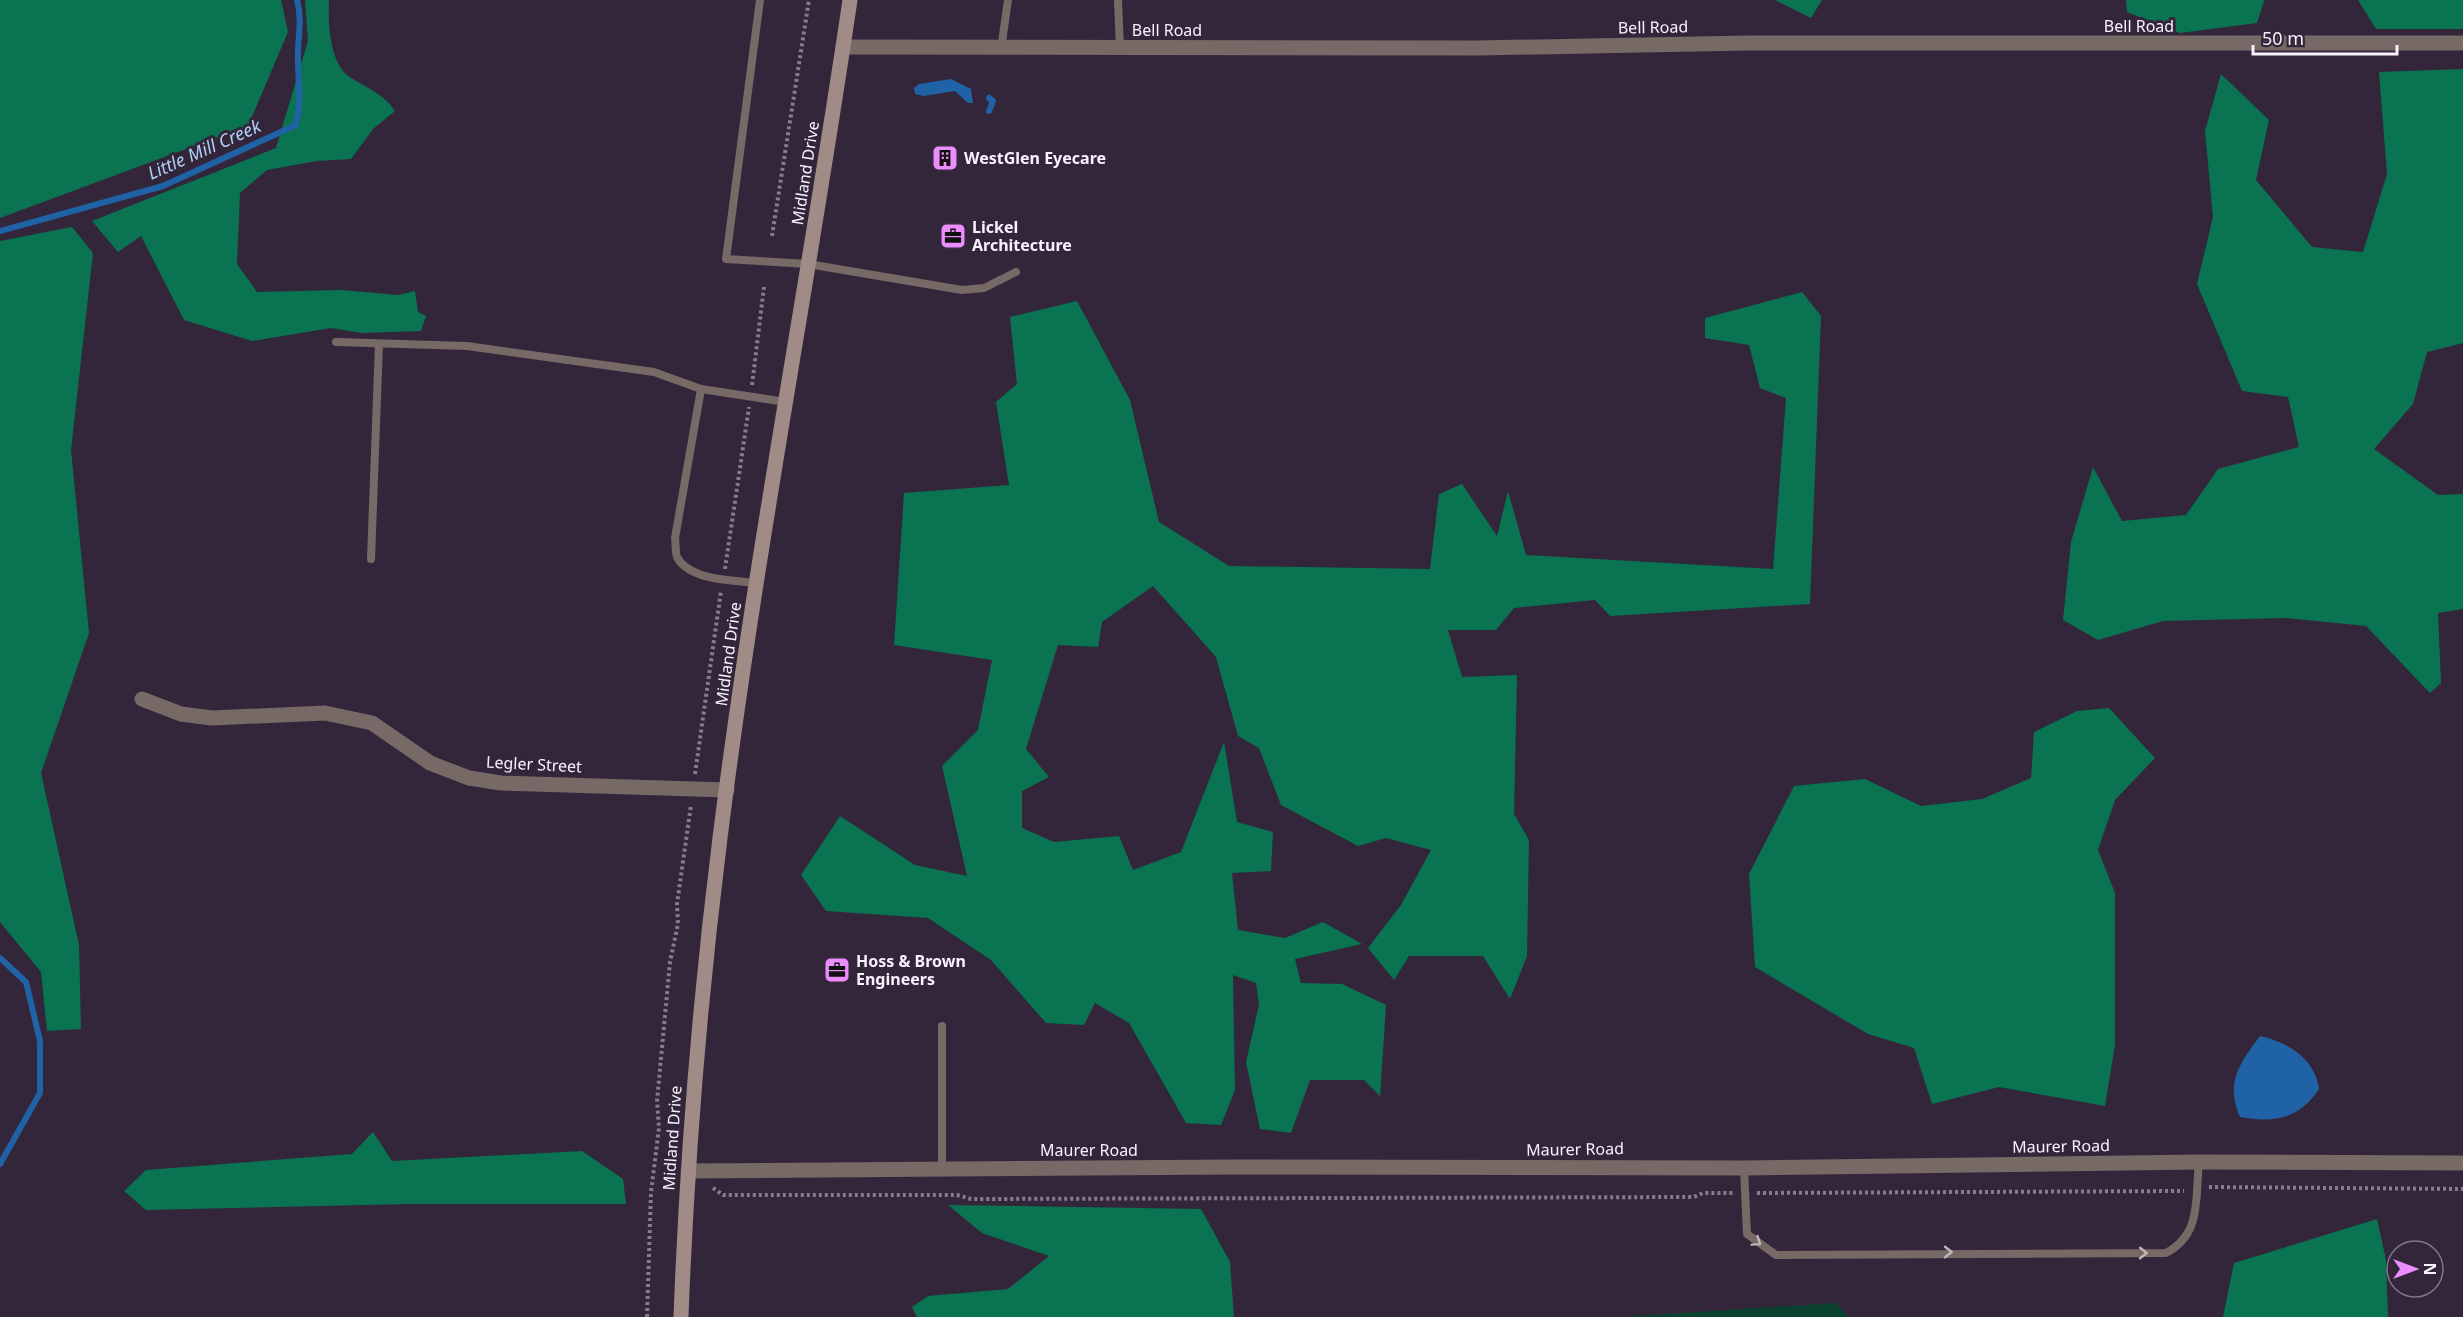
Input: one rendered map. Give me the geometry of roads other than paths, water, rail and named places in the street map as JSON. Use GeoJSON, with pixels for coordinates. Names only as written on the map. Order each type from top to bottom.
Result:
{"type":"FeatureCollection","features":[{"type":"Feature","properties":{"kind":"main road","name":"Midland Drive"},"geometry":{"type":"LineString","coordinates":[[681,1317],[688,1171],[700,1018],[727,790],[757,583],[850,0]]}},
{"type":"Feature","properties":{"kind":"street","name":"Bell Road"},"geometry":{"type":"LineString","coordinates":[[843,47],[1466,48],[1748,43],[2463,43]]}},
{"type":"Feature","properties":{"kind":"street","name":"Legler Street"},"geometry":{"type":"LineString","coordinates":[[142,699],[181,714],[212,718],[325,713],[372,723],[430,763],[469,778],[490,781],[727,790]]}},
{"type":"Feature","properties":{"kind":"street","name":"Maurer Road"},"geometry":{"type":"LineString","coordinates":[[688,1171],[1744,1168],[2199,1162],[2463,1163]]}},
{"type":"Feature","properties":{"kind":"lane"},"geometry":{"type":"LineString","coordinates":[[760,0],[726,259],[808,264],[962,290],[984,288],[1016,272]]}},
{"type":"Feature","properties":{"kind":"lane"},"geometry":{"type":"LineString","coordinates":[[1001,49],[1008,0]]}},
{"type":"Feature","properties":{"kind":"lane"},"geometry":{"type":"LineString","coordinates":[[1118,0],[1120,48]]}},
{"type":"Feature","properties":{"kind":"lane"},"geometry":{"type":"LineString","coordinates":[[336,342],[467,346],[654,372],[701,389],[786,402]]}},
{"type":"Feature","properties":{"kind":"lane"},"geometry":{"type":"LineString","coordinates":[[371,559],[379,344]]}},
{"type":"Feature","properties":{"kind":"lane"},"geometry":{"type":"LineString","coordinates":[[701,389],[675,538],[677,556],[688,569],[706,576],[757,583]]}},
{"type":"Feature","properties":{"kind":"lane"},"geometry":{"type":"LineString","coordinates":[[942,1026],[942,1169]]}},
{"type":"Feature","properties":{"kind":"lane"},"geometry":{"type":"LineString","coordinates":[[1744,1168],[1747,1234],[1776,1255],[2166,1253],[2181,1245],[2192,1230],[2199,1162]]}},
{"type":"Feature","properties":{"kind":"water"},"geometry":{"type":"Polygon","coordinates":[[[951,79],[971,89],[973,103],[968,103],[955,91],[924,96],[915,94],[914,88],[919,84],[951,79]]]}},
{"type":"Feature","properties":{"kind":"water"},"geometry":{"type":"Polygon","coordinates":[[[2260,1036],[2290,1047],[2306,1061],[2312,1069],[2319,1089],[2303,1107],[2294,1113],[2275,1119],[2240,1117],[2234,1094],[2236,1074],[2240,1065],[2260,1036]]]}},
{"type":"Feature","properties":{"kind":"waterway","name":"Little Mill Creek"},"geometry":{"type":"LineString","coordinates":[[0,231],[163,186],[296,125],[299,100],[300,16],[297,0]]}},
{"type":"Feature","properties":{"kind":"waterway"},"geometry":{"type":"LineString","coordinates":[[989,98],[993,101],[989,111]]}},
{"type":"Feature","properties":{"kind":"waterway","name":"Little Mill Creek"},"geometry":{"type":"LineString","coordinates":[[0,958],[26,982],[40,1041],[40,1093],[0,1164]]}},
{"type":"Feature","properties":{"kind":"place","name":"WestGlen Eyecare"},"geometry":{"type":"Point","coordinates":[945,158]}},
{"type":"Feature","properties":{"kind":"place","name":"Lickel Architecture"},"geometry":{"type":"Point","coordinates":[953,236]}},
{"type":"Feature","properties":{"kind":"place","name":"Hoss & Brown Engineers"},"geometry":{"type":"Point","coordinates":[837,970]}}]}
